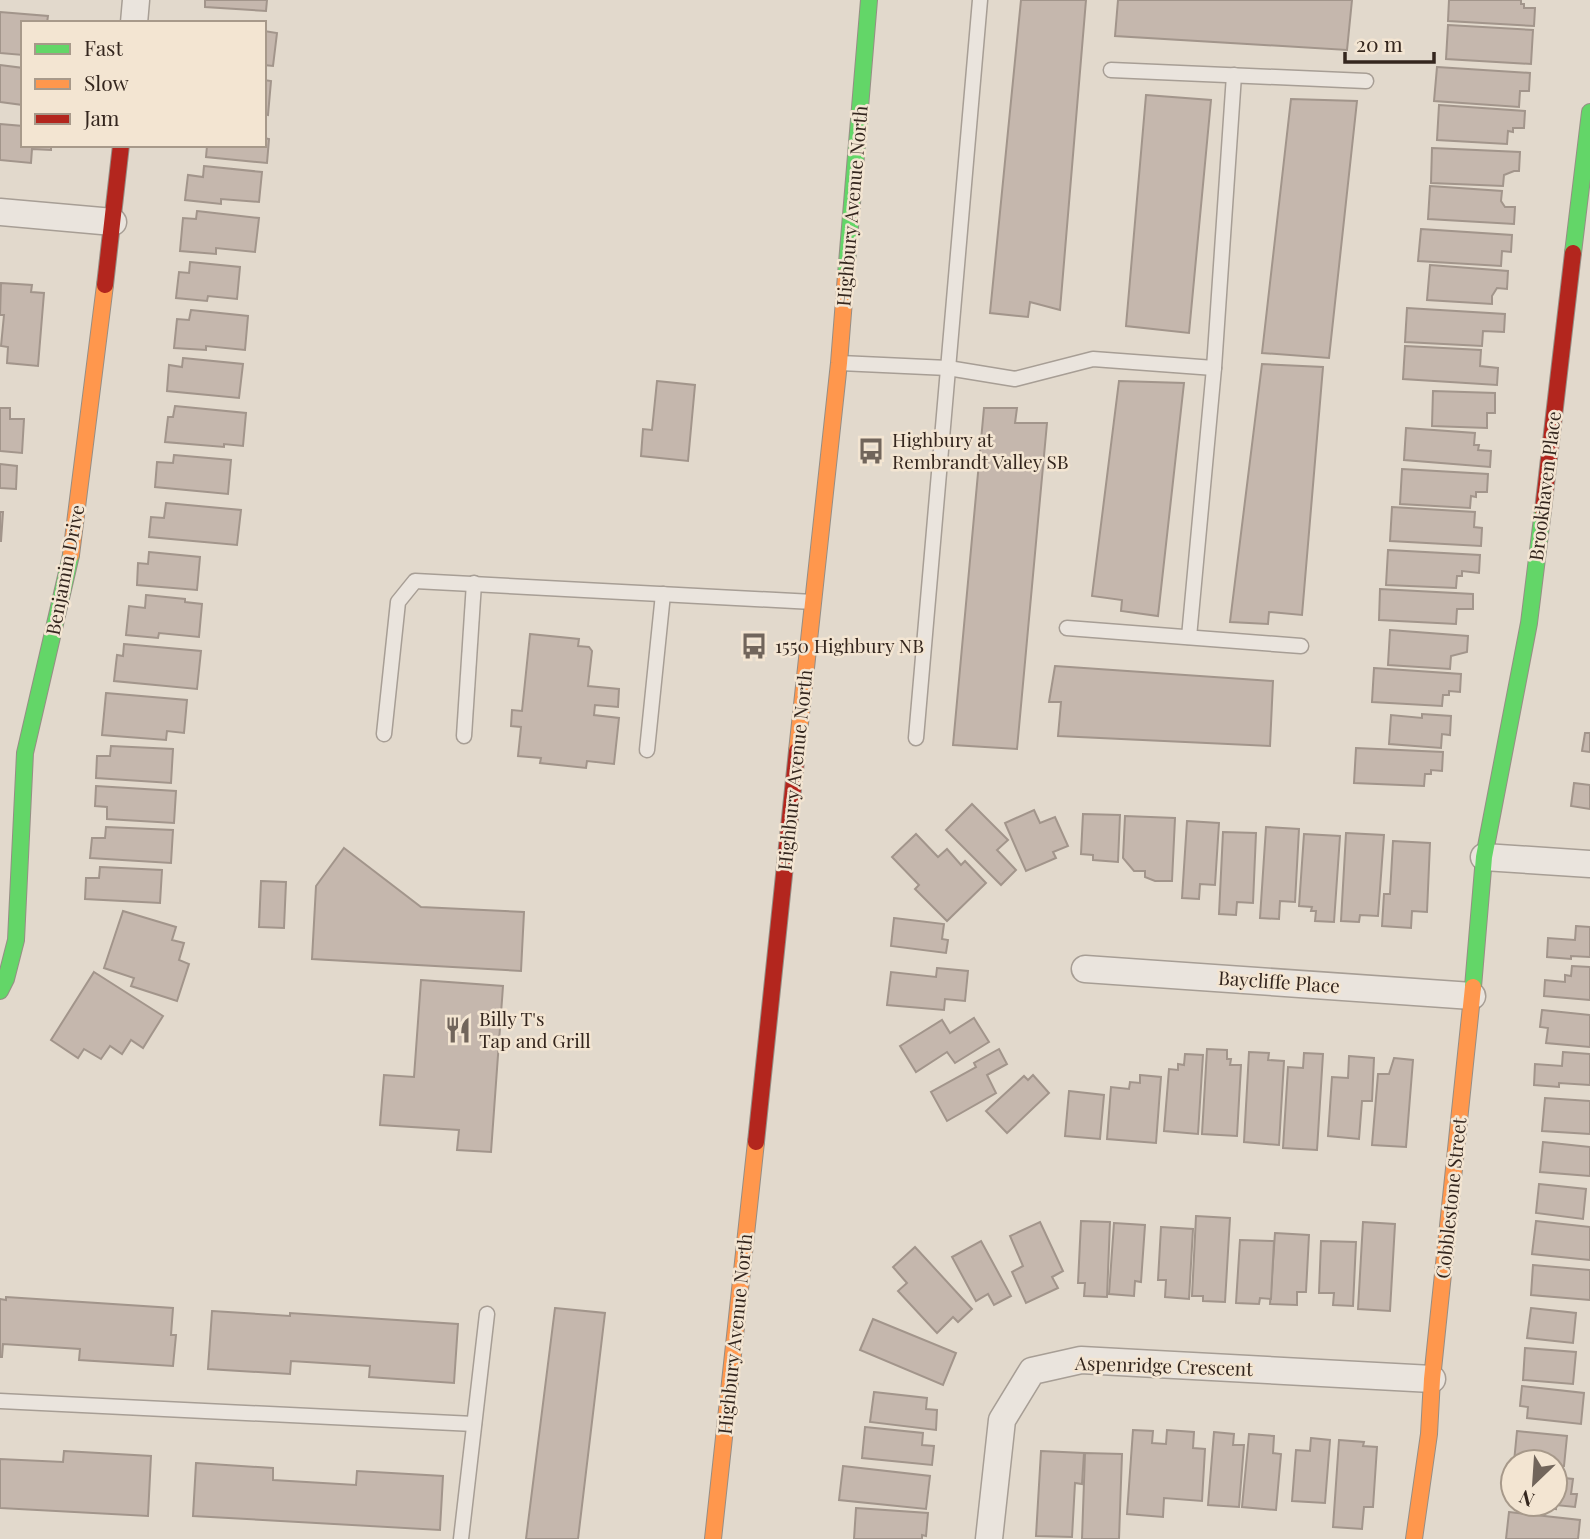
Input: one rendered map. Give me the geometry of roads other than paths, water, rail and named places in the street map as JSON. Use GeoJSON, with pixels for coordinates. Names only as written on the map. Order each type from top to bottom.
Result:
{"type":"FeatureCollection","features":[{"type":"Feature","properties":{"kind":"street"},"geometry":{"type":"LineString","coordinates":[[134,21],[136,0]]}},
{"type":"Feature","properties":{"kind":"street","name":"Highbury Avenue North"},"geometry":{"type":"LineString","coordinates":[[713,1539],[839,363],[869,0]]}},
{"type":"Feature","properties":{"kind":"street","name":"Brookhaven Place"},"geometry":{"type":"LineString","coordinates":[[1484,857],[1529,623],[1590,112]]}},
{"type":"Feature","properties":{"kind":"street","name":"Benjamin Drive"},"geometry":{"type":"LineString","coordinates":[[0,991],[6,979],[16,940],[25,753],[72,552],[121,147]]}},
{"type":"Feature","properties":{"kind":"street"},"geometry":{"type":"LineString","coordinates":[[0,212],[113,222]]}},
{"type":"Feature","properties":{"kind":"street"},"geometry":{"type":"LineString","coordinates":[[1484,857],[1590,864]]}},
{"type":"Feature","properties":{"kind":"street","name":"Cobblestone Street"},"geometry":{"type":"LineString","coordinates":[[1415,1539],[1429,1434],[1432,1379],[1484,857]]}},
{"type":"Feature","properties":{"kind":"street","name":"Baycliffe Place"},"geometry":{"type":"LineString","coordinates":[[1085,968],[1472,996]]}},
{"type":"Feature","properties":{"kind":"street","name":"Aspenridge Crescent"},"geometry":{"type":"LineString","coordinates":[[989,1539],[1002,1420],[1032,1371],[1081,1360],[1432,1379]]}},
{"type":"Feature","properties":{"kind":"lane"},"geometry":{"type":"LineString","coordinates":[[916,738],[980,0]]}},
{"type":"Feature","properties":{"kind":"lane"},"geometry":{"type":"LineString","coordinates":[[1111,70],[1366,81]]}},
{"type":"Feature","properties":{"kind":"lane"},"geometry":{"type":"LineString","coordinates":[[1189,637],[1214,368],[1234,75]]}},
{"type":"Feature","properties":{"kind":"lane"},"geometry":{"type":"LineString","coordinates":[[839,363],[948,368],[1015,379],[1093,359],[1214,368]]}},
{"type":"Feature","properties":{"kind":"lane"},"geometry":{"type":"LineString","coordinates":[[384,734],[398,602],[415,581],[813,602]]}},
{"type":"Feature","properties":{"kind":"lane"},"geometry":{"type":"LineString","coordinates":[[464,736],[474,583]]}},
{"type":"Feature","properties":{"kind":"lane"},"geometry":{"type":"LineString","coordinates":[[648,750],[663,594]]}},
{"type":"Feature","properties":{"kind":"lane"},"geometry":{"type":"LineString","coordinates":[[1067,628],[1301,646]]}},
{"type":"Feature","properties":{"kind":"lane"},"geometry":{"type":"LineString","coordinates":[[461,1539],[487,1314]]}},
{"type":"Feature","properties":{"kind":"lane"},"geometry":{"type":"LineString","coordinates":[[0,1401],[474,1424]]}},
{"type":"Feature","properties":{"kind":"place","name":"Highbury at Rembrandt Valley SB"},"geometry":{"type":"Point","coordinates":[871,451]}},
{"type":"Feature","properties":{"kind":"place","name":"1550 Highbury NB"},"geometry":{"type":"Point","coordinates":[754,646]}},
{"type":"Feature","properties":{"kind":"place","name":"Billy T's Tap and Grill"},"geometry":{"type":"Point","coordinates":[458,1030]}}]}
